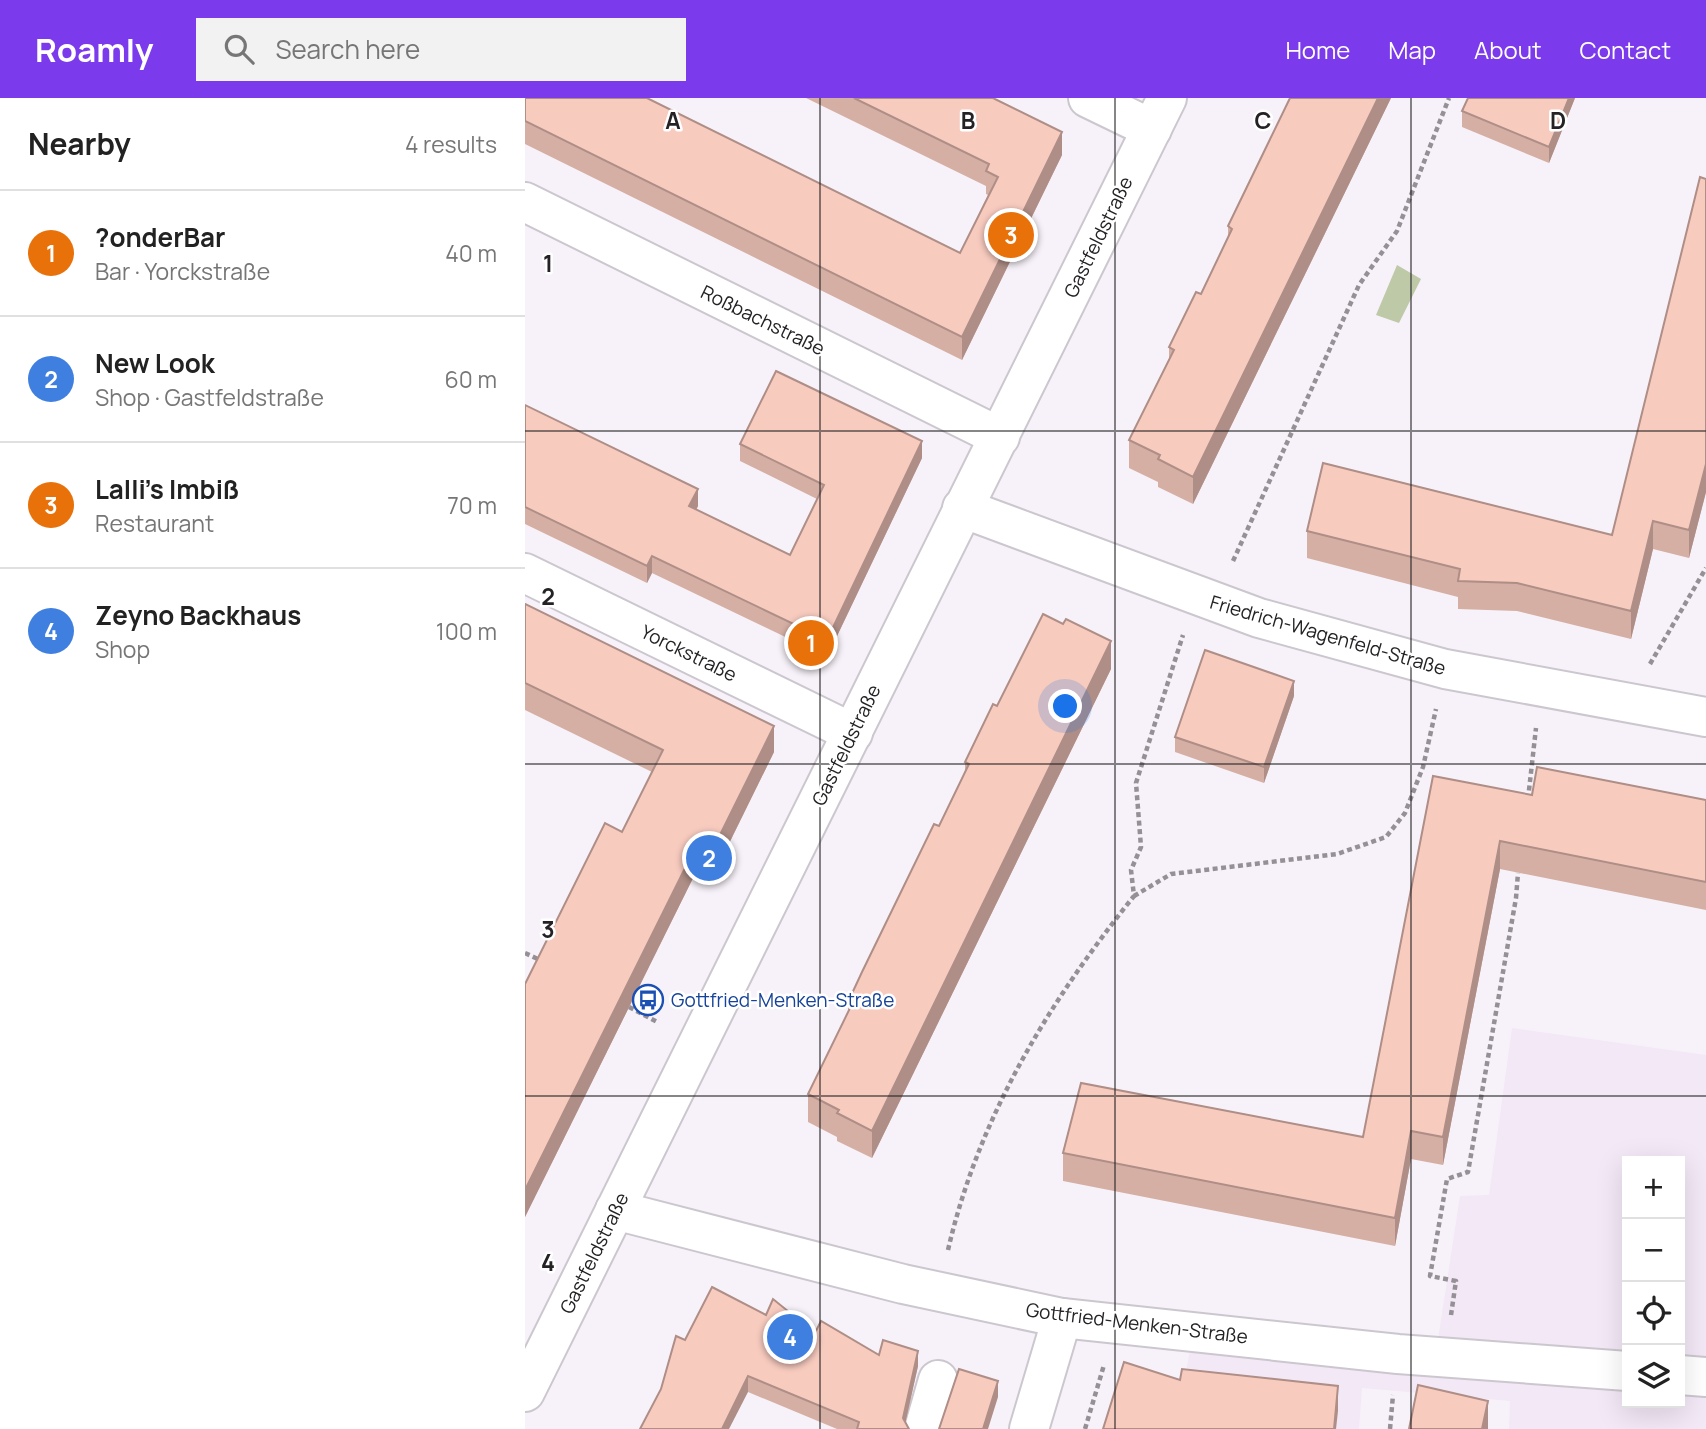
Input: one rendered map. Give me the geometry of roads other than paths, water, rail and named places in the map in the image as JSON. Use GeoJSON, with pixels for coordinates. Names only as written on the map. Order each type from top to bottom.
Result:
{"type":"FeatureCollection","features":[{"type":"Feature","properties":{"kind":"street"},"geometry":{"type":"LineString","coordinates":[[1088,98],[1159,113]]}},
{"type":"Feature","properties":{"kind":"street","name":"Gastfeldstraße"},"geometry":{"type":"LineString","coordinates":[[525,1392],[1159,113]]}},
{"type":"Feature","properties":{"kind":"street","name":"Roßbachstraße"},"geometry":{"type":"LineString","coordinates":[[525,202],[1000,437]]}},
{"type":"Feature","properties":{"kind":"street","name":"Friedrich-Wagenfeld-Straße"},"geometry":{"type":"LineString","coordinates":[[962,508],[1206,601],[1445,669],[1706,717]]}},
{"type":"Feature","properties":{"kind":"street","name":"Yorckstraße"},"geometry":{"type":"LineString","coordinates":[[525,573],[853,733]]}},
{"type":"Feature","properties":{"kind":"street","name":"Gottfried-Menken-Straße"},"geometry":{"type":"LineString","coordinates":[[615,1210],[939,1291],[1062,1318],[1446,1357],[1622,1371]]}},
{"type":"Feature","properties":{"kind":"street"},"geometry":{"type":"LineString","coordinates":[[1028,1429],[1062,1318]]}},
{"type":"Feature","properties":{"kind":"street"},"geometry":{"type":"LineString","coordinates":[[1685,1375],[1706,1377]]}},
{"type":"Feature","properties":{"kind":"street"},"geometry":{"type":"LineString","coordinates":[[929,1428],[938,1380]]}},
{"type":"Feature","properties":{"kind":"place","name":"Lalli's Imbiß"},"geometry":{"type":"Point","coordinates":[1011,235]}},
{"type":"Feature","properties":{"kind":"place","name":"?onderBar"},"geometry":{"type":"Point","coordinates":[811,643]}},
{"type":"Feature","properties":{"kind":"place","name":"New Look"},"geometry":{"type":"Point","coordinates":[709,858]}},
{"type":"Feature","properties":{"kind":"place","name":"Gottfried-Menken-Straße"},"geometry":{"type":"Point","coordinates":[648,1000]}},
{"type":"Feature","properties":{"kind":"place","name":"Zeyno Backhaus"},"geometry":{"type":"Point","coordinates":[790,1337]}}]}
